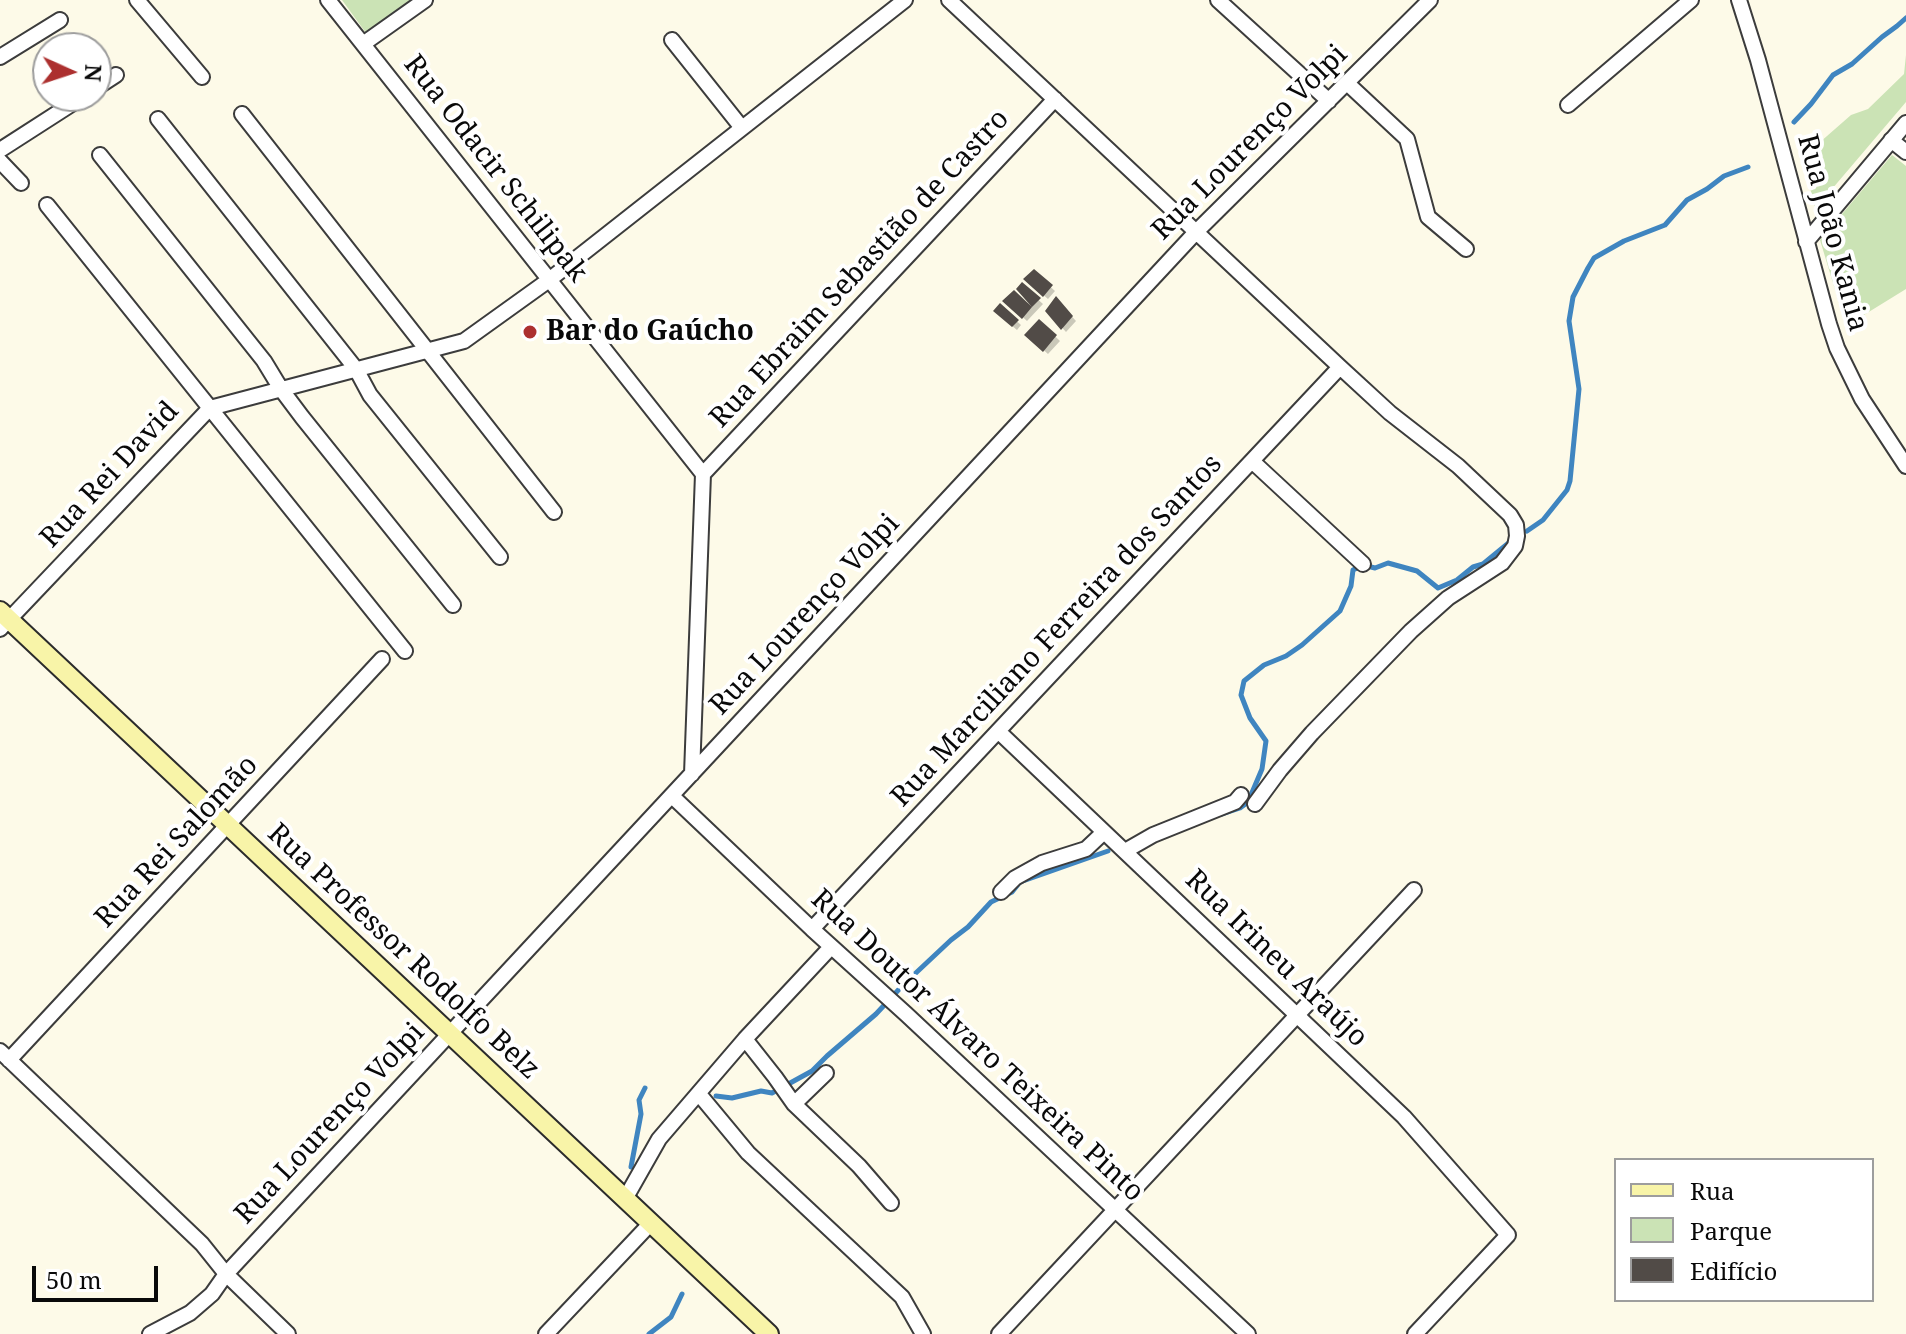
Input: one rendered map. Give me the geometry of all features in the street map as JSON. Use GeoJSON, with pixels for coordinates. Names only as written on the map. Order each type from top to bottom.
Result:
{"type":"FeatureCollection","features":[{"type":"Feature","properties":{"kind":"street"},"geometry":{"type":"LineString","coordinates":[[137,0],[202,77]]}},
{"type":"Feature","properties":{"kind":"street","name":"Rua Odacir Schilipak"},"geometry":{"type":"LineString","coordinates":[[328,0],[703,474]]}},
{"type":"Feature","properties":{"kind":"street"},"geometry":{"type":"LineString","coordinates":[[363,44],[425,0]]}},
{"type":"Feature","properties":{"kind":"street"},"geometry":{"type":"LineString","coordinates":[[549,280],[905,0]]}},
{"type":"Feature","properties":{"kind":"street"},"geometry":{"type":"LineString","coordinates":[[949,0],[1340,367],[1390,413],[1444,454],[1510,515],[1516,525],[1515,546],[1502,563],[1466,586],[1411,631],[1335,708],[1280,770],[1255,804]]}},
{"type":"Feature","properties":{"kind":"street"},"geometry":{"type":"LineString","coordinates":[[1218,0],[1329,101]]}},
{"type":"Feature","properties":{"kind":"street","name":"Rua Lourenço Volpi"},"geometry":{"type":"LineString","coordinates":[[150,1334],[204,1302],[226,1274],[1196,232],[1430,0]]}},
{"type":"Feature","properties":{"kind":"street"},"geometry":{"type":"LineString","coordinates":[[1568,105],[1691,0]]}},
{"type":"Feature","properties":{"kind":"street","name":"Rua João Kania"},"geometry":{"type":"LineString","coordinates":[[1739,0],[1842,361],[1862,399],[1906,466]]}},
{"type":"Feature","properties":{"kind":"street"},"geometry":{"type":"LineString","coordinates":[[0,57],[60,20]]}},
{"type":"Feature","properties":{"kind":"street"},"geometry":{"type":"LineString","coordinates":[[672,40],[742,128]]}},
{"type":"Feature","properties":{"kind":"street"},"geometry":{"type":"LineString","coordinates":[[112,78],[116,75]]}},
{"type":"Feature","properties":{"kind":"street"},"geometry":{"type":"LineString","coordinates":[[1347,83],[1407,139],[1428,217],[1466,249]]}},
{"type":"Feature","properties":{"kind":"street","name":"Rua Ebraim Sebastião de Castro"},"geometry":{"type":"LineString","coordinates":[[703,474],[1055,99]]}},
{"type":"Feature","properties":{"kind":"street"},"geometry":{"type":"LineString","coordinates":[[0,150],[59,112]]}},
{"type":"Feature","properties":{"kind":"street"},"geometry":{"type":"LineString","coordinates":[[242,114],[554,512]]}},
{"type":"Feature","properties":{"kind":"street"},"geometry":{"type":"LineString","coordinates":[[158,119],[356,369],[370,395],[500,557]]}},
{"type":"Feature","properties":{"kind":"street"},"geometry":{"type":"LineString","coordinates":[[1806,242],[1906,123]]}},
{"type":"Feature","properties":{"kind":"street"},"geometry":{"type":"LineString","coordinates":[[1891,140],[1906,152]]}},
{"type":"Feature","properties":{"kind":"street"},"geometry":{"type":"LineString","coordinates":[[100,155],[453,605]]}},
{"type":"Feature","properties":{"kind":"street"},"geometry":{"type":"LineString","coordinates":[[0,161],[21,183]]}},
{"type":"Feature","properties":{"kind":"street"},"geometry":{"type":"LineString","coordinates":[[47,205],[405,651]]}},
{"type":"Feature","properties":{"kind":"street","name":"Rua Rei David"},"geometry":{"type":"LineString","coordinates":[[3,620],[210,408],[464,341],[549,280]]}},
{"type":"Feature","properties":{"kind":"street","name":"Rua Marciliano Ferreira dos Santos"},"geometry":{"type":"LineString","coordinates":[[812,929],[1340,367]]}},
{"type":"Feature","properties":{"kind":"street"},"geometry":{"type":"LineString","coordinates":[[1252,461],[1363,564]]}},
{"type":"Feature","properties":{"kind":"street"},"geometry":{"type":"LineString","coordinates":[[692,774],[703,474]]}},
{"type":"Feature","properties":{"kind":"street","name":"Rua Professor Rodolfo Belz"},"geometry":{"type":"LineString","coordinates":[[3,620],[228,825],[769,1334]]}},
{"type":"Feature","properties":{"kind":"street","name":"Rua Rei Salomão"},"geometry":{"type":"LineString","coordinates":[[5,1056],[228,825],[382,659]]}},
{"type":"Feature","properties":{"kind":"street","name":"Rua Irineu Araújo"},"geometry":{"type":"LineString","coordinates":[[998,731],[1404,1117],[1508,1235],[1415,1334]]}},
{"type":"Feature","properties":{"kind":"street"},"geometry":{"type":"LineString","coordinates":[[1125,851],[1153,835],[1235,802],[1241,795]]}},
{"type":"Feature","properties":{"kind":"street","name":"Rua Doutor Álvaro Teixeira Pinto"},"geometry":{"type":"LineString","coordinates":[[672,796],[1248,1334]]}},
{"type":"Feature","properties":{"kind":"street"},"geometry":{"type":"LineString","coordinates":[[1001,892],[1015,878],[1042,863],[1086,849],[1104,832]]}},
{"type":"Feature","properties":{"kind":"street"},"geometry":{"type":"LineString","coordinates":[[999,1334],[1414,890]]}},
{"type":"Feature","properties":{"kind":"street"},"geometry":{"type":"LineString","coordinates":[[625,1199],[659,1139],[707,1081],[831,947]]}},
{"type":"Feature","properties":{"kind":"street"},"geometry":{"type":"LineString","coordinates":[[745,1039],[794,1104],[859,1166],[891,1203]]}},
{"type":"Feature","properties":{"kind":"street"},"geometry":{"type":"LineString","coordinates":[[5,1056],[202,1244],[226,1274],[288,1334]]}},
{"type":"Feature","properties":{"kind":"street"},"geometry":{"type":"LineString","coordinates":[[794,1104],[826,1073]]}},
{"type":"Feature","properties":{"kind":"street"},"geometry":{"type":"LineString","coordinates":[[699,1094],[748,1153],[902,1297],[923,1334]]}},
{"type":"Feature","properties":{"kind":"street"},"geometry":{"type":"LineString","coordinates":[[546,1334],[651,1223]]}},
{"type":"Feature","properties":{"kind":"green space"},"geometry":{"type":"Polygon","coordinates":[[[342,0],[410,0],[366,33],[342,0]]]}},
{"type":"Feature","properties":{"kind":"green space"},"geometry":{"type":"Polygon","coordinates":[[[1906,55],[1906,102],[1815,209],[1803,157],[1851,115],[1868,109],[1904,74],[1906,55]]]}},
{"type":"Feature","properties":{"kind":"green space"},"geometry":{"type":"Polygon","coordinates":[[[1892,155],[1906,166],[1906,289],[1846,326],[1820,240],[1892,155]]]}},
{"type":"Feature","properties":{"kind":"building"},"geometry":{"type":"Polygon","coordinates":[[[1034,269],[1053,285],[1043,297],[1023,279],[1034,269]]]}},
{"type":"Feature","properties":{"kind":"building"},"geometry":{"type":"Polygon","coordinates":[[[1022,282],[1041,298],[1032,307],[1016,289],[1022,282]]]}},
{"type":"Feature","properties":{"kind":"building"},"geometry":{"type":"Polygon","coordinates":[[[1014,290],[1032,307],[1022,319],[1002,301],[1014,290]]]}},
{"type":"Feature","properties":{"kind":"building"},"geometry":{"type":"Polygon","coordinates":[[[1056,296],[1073,316],[1061,330],[1045,311],[1056,296]]]}},
{"type":"Feature","properties":{"kind":"building"},"geometry":{"type":"Polygon","coordinates":[[[1000,303],[1019,320],[1012,327],[993,311],[1000,303]]]}},
{"type":"Feature","properties":{"kind":"building"},"geometry":{"type":"Polygon","coordinates":[[[1039,319],[1057,335],[1043,352],[1024,335],[1039,319]]]}},
{"type":"Feature","properties":{"kind":"waterway"},"geometry":{"type":"LineString","coordinates":[[1794,122],[1833,75],[1852,64],[1906,18]]}},
{"type":"Feature","properties":{"kind":"waterway"},"geometry":{"type":"LineString","coordinates":[[1527,531],[1543,520],[1567,490],[1570,481],[1579,389],[1569,321],[1573,297],[1594,258],[1624,241],[1665,225],[1687,200],[1724,176],[1748,167]]}},
{"type":"Feature","properties":{"kind":"waterway"},"geometry":{"type":"LineString","coordinates":[[1222,814],[1248,802],[1262,769],[1266,741],[1250,718],[1241,695],[1244,681],[1264,665],[1302,645],[1340,611],[1351,586],[1353,570],[1363,565],[1375,568],[1388,563],[1417,571],[1438,588],[1483,564],[1511,541]]}},
{"type":"Feature","properties":{"kind":"waterway"},"geometry":{"type":"LineString","coordinates":[[716,1096],[732,1098],[761,1091],[772,1093],[812,1071],[876,1014],[991,902],[1012,892],[1020,882],[1108,851]]}},
{"type":"Feature","properties":{"kind":"waterway"},"geometry":{"type":"LineString","coordinates":[[631,1167],[641,1114],[639,1100],[645,1088]]}},
{"type":"Feature","properties":{"kind":"waterway"},"geometry":{"type":"LineString","coordinates":[[649,1334],[671,1317],[682,1294]]}},
{"type":"Feature","properties":{"kind":"place","name":"Bar do Gaúcho"},"geometry":{"type":"Point","coordinates":[530,332]}}]}
